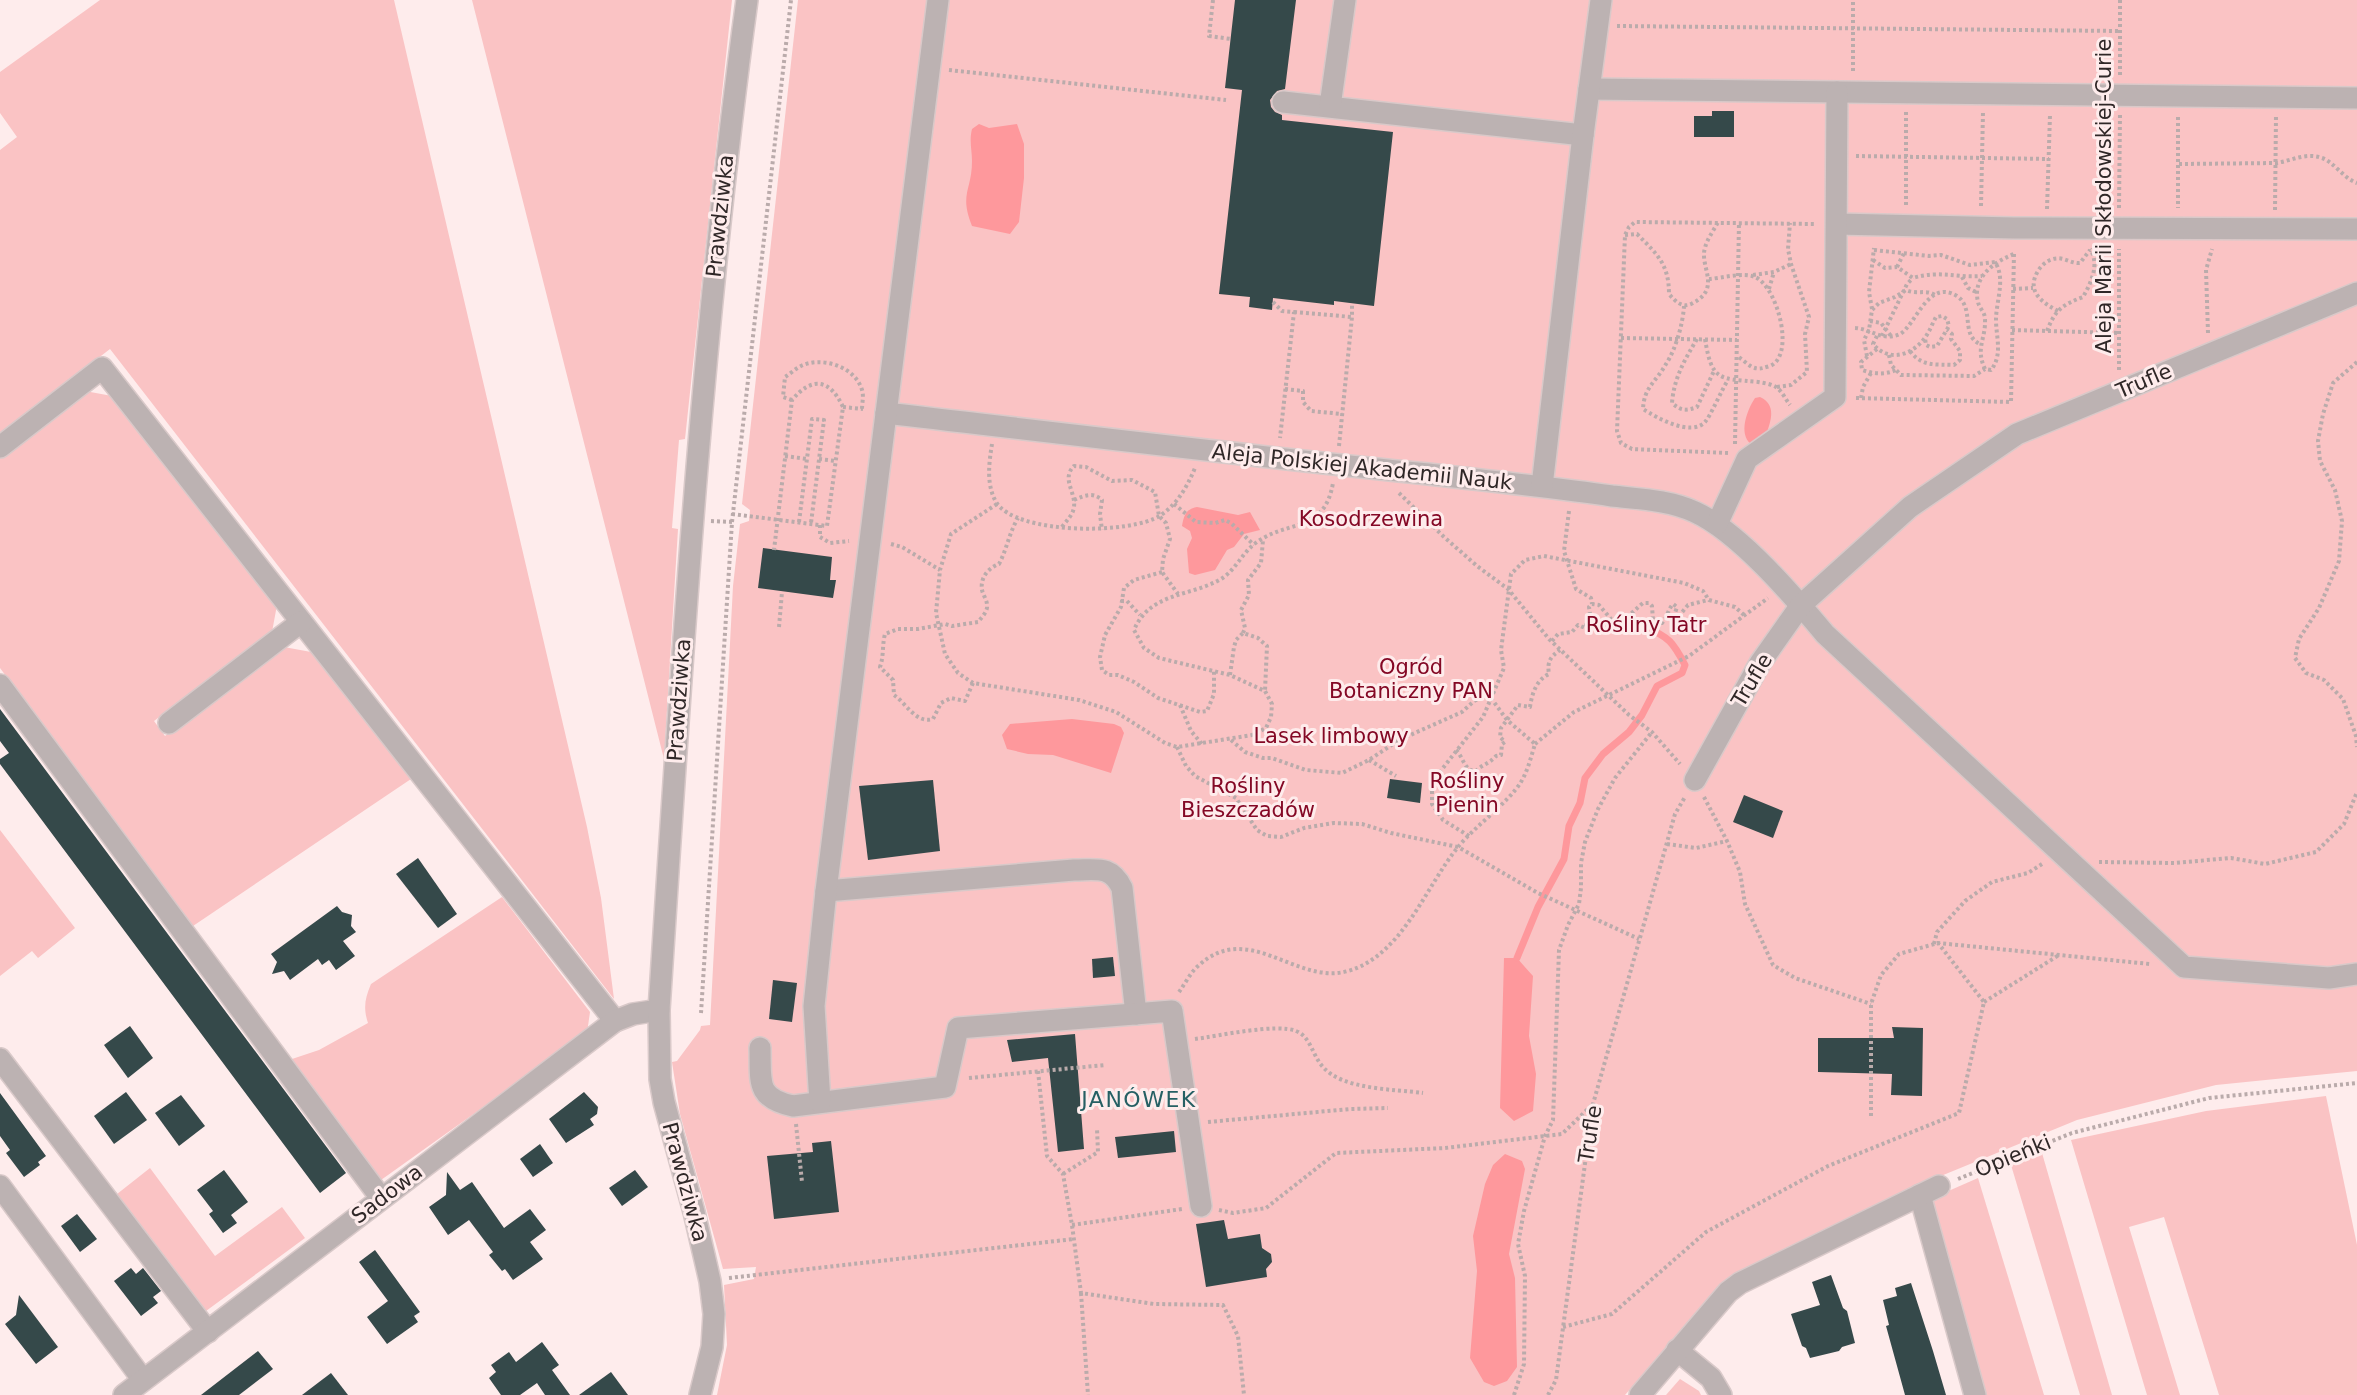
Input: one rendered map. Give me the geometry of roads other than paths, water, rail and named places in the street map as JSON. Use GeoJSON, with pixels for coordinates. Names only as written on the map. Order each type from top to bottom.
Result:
{"type":"FeatureCollection","features":[{"type":"Feature","properties":{"kind":"street","name":"Prawdziwka"},"geometry":{"type":"LineString","coordinates":[[700,1395],[712,1347],[714,1314],[710,1281],[694,1212],[664,1102],[660,1078],[659,1010],[698,446],[729,128],[747,0]]}},
{"type":"Feature","properties":{"kind":"street"},"geometry":{"type":"LineString","coordinates":[[820,1102],[814,1006],[826,891],[938,0]]}},
{"type":"Feature","properties":{"kind":"street"},"geometry":{"type":"LineString","coordinates":[[1330,106],[1345,0]]}},
{"type":"Feature","properties":{"kind":"street"},"geometry":{"type":"LineString","coordinates":[[1542,486],[1601,0]]}},
{"type":"Feature","properties":{"kind":"street"},"geometry":{"type":"LineString","coordinates":[[1589,89],[2357,98]]}},
{"type":"Feature","properties":{"kind":"street"},"geometry":{"type":"LineString","coordinates":[[1717,524],[1747,459],[1835,397],[1837,156],[1845,92]]}},
{"type":"Feature","properties":{"kind":"street"},"geometry":{"type":"LineString","coordinates":[[1283,102],[1583,135]]}},
{"type":"Feature","properties":{"kind":"street"},"geometry":{"type":"LineString","coordinates":[[1837,224],[2014,228],[2357,229]]}},
{"type":"Feature","properties":{"kind":"street","name":"Trufle"},"geometry":{"type":"LineString","coordinates":[[1695,780],[1760,663],[1801,605],[1910,507],[2017,434],[2357,293]]}},
{"type":"Feature","properties":{"kind":"street"},"geometry":{"type":"LineString","coordinates":[[0,447],[102,368],[615,1021]]}},
{"type":"Feature","properties":{"kind":"street","name":"Aleja Polskiej Akademii Nauk"},"geometry":{"type":"LineString","coordinates":[[886,413],[1202,451],[1567,489],[1670,503],[1694,511],[1717,524],[1784,587],[1825,634],[2184,967],[2330,978],[2357,974]]}},
{"type":"Feature","properties":{"kind":"street"},"geometry":{"type":"LineString","coordinates":[[169,723],[302,622]]}},
{"type":"Feature","properties":{"kind":"street"},"geometry":{"type":"LineString","coordinates":[[0,685],[381,1198]]}},
{"type":"Feature","properties":{"kind":"street"},"geometry":{"type":"LineString","coordinates":[[826,891],[1074,870],[1107,871],[1116,876],[1122,888],[1136,1014]]}},
{"type":"Feature","properties":{"kind":"street","name":"Sadowa"},"geometry":{"type":"LineString","coordinates":[[124,1395],[615,1021],[633,1014],[659,1010]]}},
{"type":"Feature","properties":{"kind":"street"},"geometry":{"type":"LineString","coordinates":[[760,1048],[763,1089],[772,1100],[794,1106],[945,1087],[958,1028],[1172,1011],[1201,1206]]}},
{"type":"Feature","properties":{"kind":"street"},"geometry":{"type":"LineString","coordinates":[[0,1059],[208,1332]]}},
{"type":"Feature","properties":{"kind":"street"},"geometry":{"type":"LineString","coordinates":[[0,1186],[143,1380]]}},
{"type":"Feature","properties":{"kind":"street"},"geometry":{"type":"LineString","coordinates":[[1640,1395],[1728,1292],[1740,1283],[1939,1186]]}},
{"type":"Feature","properties":{"kind":"street"},"geometry":{"type":"LineString","coordinates":[[1920,1195],[1975,1395]]}},
{"type":"Feature","properties":{"kind":"street"},"geometry":{"type":"LineString","coordinates":[[1677,1350],[1711,1378],[1720,1395]]}},
{"type":"Feature","properties":{"kind":"waterway"},"geometry":{"type":"LineString","coordinates":[[1517,958],[1538,907],[1564,859],[1569,826],[1580,803],[1585,778],[1603,754],[1629,732],[1642,715],[1657,686],[1682,673],[1685,665],[1673,646],[1665,637],[1645,627]]}},
{"type":"Feature","properties":{"kind":"district","name":"JANÓWEK"},"geometry":{"type":"Point","coordinates":[1139,1099]}},
{"type":"Feature","properties":{"kind":"park label","name":"Kosodrzewina"},"geometry":{"type":"Point","coordinates":[1371,519]}},
{"type":"Feature","properties":{"kind":"park label","name":"Rośliny Tatr"},"geometry":{"type":"Point","coordinates":[1646,625]}},
{"type":"Feature","properties":{"kind":"park label","name":"Ogród Botaniczny PAN"},"geometry":{"type":"Point","coordinates":[1411,679]}},
{"type":"Feature","properties":{"kind":"park label","name":"Lasek limbowy"},"geometry":{"type":"Point","coordinates":[1331,736]}},
{"type":"Feature","properties":{"kind":"park label","name":"Rośliny Pienin"},"geometry":{"type":"Point","coordinates":[1467,793]}},
{"type":"Feature","properties":{"kind":"park label","name":"Rośliny Bieszczadów"},"geometry":{"type":"Point","coordinates":[1248,798]}}]}
